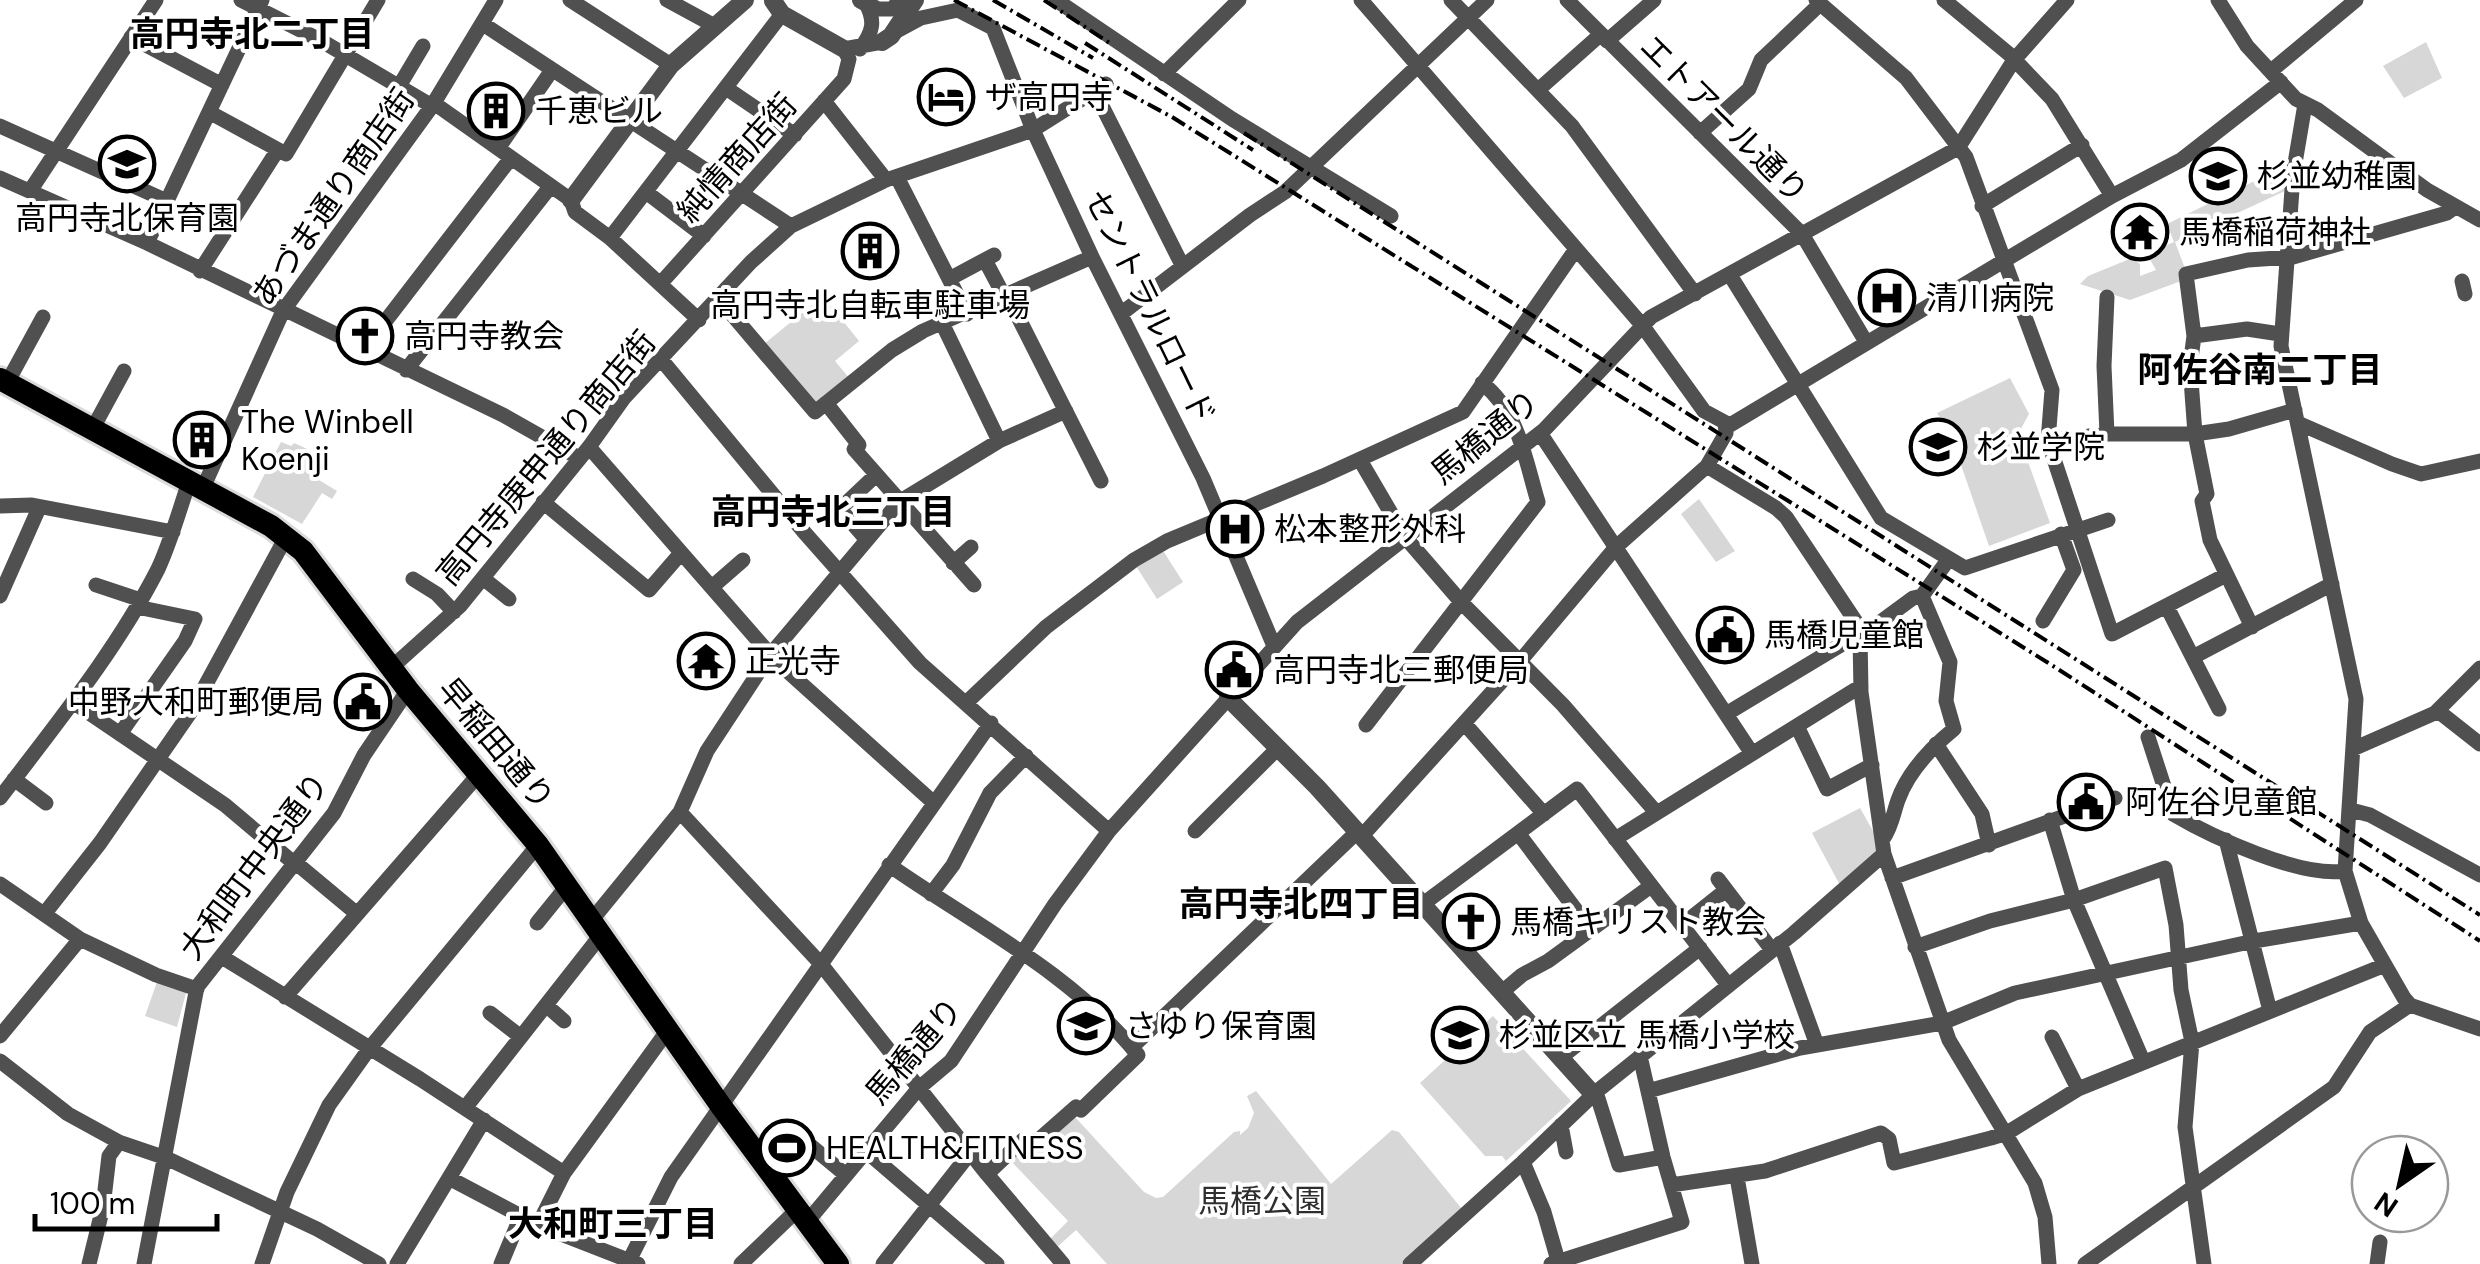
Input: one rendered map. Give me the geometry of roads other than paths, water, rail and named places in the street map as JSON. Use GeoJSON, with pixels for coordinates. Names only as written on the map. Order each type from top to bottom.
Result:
{"type":"FeatureCollection","features":[{"type":"Feature","properties":{"kind":"main road","name":"早稲田通り"},"geometry":{"type":"LineString","coordinates":[[4,381],[286,536],[303,551],[408,690],[538,845],[721,1106],[838,1264]]}},
{"type":"Feature","properties":{"kind":"street"},"geometry":{"type":"LineString","coordinates":[[30,191],[156,0]]}},
{"type":"Feature","properties":{"kind":"street"},"geometry":{"type":"LineString","coordinates":[[241,0],[260,5],[398,88],[438,106],[571,200],[576,212],[699,320]]}},
{"type":"Feature","properties":{"kind":"street"},"geometry":{"type":"LineString","coordinates":[[209,112],[286,154],[378,0]]}},
{"type":"Feature","properties":{"kind":"street","name":"あづま通り商店街"},"geometry":{"type":"LineString","coordinates":[[0,798],[73,702],[139,604],[282,311],[432,106],[496,0]]}},
{"type":"Feature","properties":{"kind":"street"},"geometry":{"type":"LineString","coordinates":[[570,0],[595,6],[672,65]]}},
{"type":"Feature","properties":{"kind":"street"},"geometry":{"type":"LineString","coordinates":[[668,0],[713,25]]}},
{"type":"Feature","properties":{"kind":"street"},"geometry":{"type":"LineString","coordinates":[[571,200],[672,65],[745,0]]}},
{"type":"Feature","properties":{"kind":"street"},"geometry":{"type":"LineString","coordinates":[[863,1],[892,10],[900,0]]}},
{"type":"Feature","properties":{"kind":"street"},"geometry":{"type":"LineString","coordinates":[[850,54],[886,39],[915,0]]}},
{"type":"Feature","properties":{"kind":"street"},"geometry":{"type":"LineString","coordinates":[[1056,0],[1164,74],[1391,216]]}},
{"type":"Feature","properties":{"kind":"street"},"geometry":{"type":"LineString","coordinates":[[1164,74],[1239,0]]}},
{"type":"Feature","properties":{"kind":"street"},"geometry":{"type":"LineString","coordinates":[[1361,0],[1642,326],[1704,411],[1730,425],[2112,196],[2181,160],[2356,0]]}},
{"type":"Feature","properties":{"kind":"street"},"geometry":{"type":"LineString","coordinates":[[1451,0],[1572,126],[1695,294]]}},
{"type":"Feature","properties":{"kind":"street"},"geometry":{"type":"LineString","coordinates":[[1122,312],[1285,192],[1487,0]]}},
{"type":"Feature","properties":{"kind":"street","name":"エトアール通り"},"geometry":{"type":"LineString","coordinates":[[1567,0],[1802,234],[1866,342]]}},
{"type":"Feature","properties":{"kind":"street"},"geometry":{"type":"LineString","coordinates":[[1538,90],[1654,0]]}},
{"type":"Feature","properties":{"kind":"street"},"geometry":{"type":"LineString","coordinates":[[1944,0],[2014,60],[2052,100],[2112,196]]}},
{"type":"Feature","properties":{"kind":"street","name":"馬橋通り"},"geometry":{"type":"LineString","coordinates":[[742,1264],[846,1175],[919,1088],[951,1060],[1075,875],[1297,622],[1540,433],[1642,326],[1958,148],[2014,60],[2067,0]]}},
{"type":"Feature","properties":{"kind":"street"},"geometry":{"type":"LineString","coordinates":[[850,54],[872,29],[871,12],[863,1]]}},
{"type":"Feature","properties":{"kind":"street"},"geometry":{"type":"LineString","coordinates":[[1700,133],[1748,88],[1761,60],[1818,2],[1906,78],[1966,157],[2052,390],[2048,441],[2112,634],[2224,576]]}},
{"type":"Feature","properties":{"kind":"street"},"geometry":{"type":"LineString","coordinates":[[610,238],[726,88],[774,3],[850,54]]}},
{"type":"Feature","properties":{"kind":"street"},"geometry":{"type":"LineString","coordinates":[[2226,4],[2247,46],[2306,104],[2454,208],[2480,220]]}},
{"type":"Feature","properties":{"kind":"street"},"geometry":{"type":"LineString","coordinates":[[147,244],[260,5]]}},
{"type":"Feature","properties":{"kind":"street","name":"セントラルロード"},"geometry":{"type":"LineString","coordinates":[[886,39],[920,18],[958,10],[993,28],[1033,130],[1221,519],[1274,646]]}},
{"type":"Feature","properties":{"kind":"street"},"geometry":{"type":"LineString","coordinates":[[483,24],[792,226]]}},
{"type":"Feature","properties":{"kind":"street"},"geometry":{"type":"LineString","coordinates":[[131,38],[222,85]]}},
{"type":"Feature","properties":{"kind":"street"},"geometry":{"type":"LineString","coordinates":[[398,88],[424,46]]}},
{"type":"Feature","properties":{"kind":"street","name":"純情商店街"},"geometry":{"type":"LineString","coordinates":[[661,283],[844,79],[850,54]]}},
{"type":"Feature","properties":{"kind":"street"},"geometry":{"type":"LineString","coordinates":[[364,350],[505,153],[552,70]]}},
{"type":"Feature","properties":{"kind":"street"},"geometry":{"type":"LineString","coordinates":[[726,88],[795,136]]}},
{"type":"Feature","properties":{"kind":"street","name":"高円寺庚申通り商店街"},"geometry":{"type":"LineString","coordinates":[[391,668],[454,612],[484,578],[624,398],[660,358],[792,226],[892,178],[1033,130],[1101,88],[1182,265]]}},
{"type":"Feature","properties":{"kind":"street"},"geometry":{"type":"LineString","coordinates":[[824,101],[892,178],[968,314]]}},
{"type":"Feature","properties":{"kind":"street"},"geometry":{"type":"LineString","coordinates":[[2306,104],[2293,175],[2280,334],[2356,699],[2344,871],[2361,923],[2410,1005],[2480,1029]]}},
{"type":"Feature","properties":{"kind":"street"},"geometry":{"type":"LineString","coordinates":[[0,126],[167,200]]}},
{"type":"Feature","properties":{"kind":"street"},"geometry":{"type":"LineString","coordinates":[[1982,206],[2082,145]]}},
{"type":"Feature","properties":{"kind":"street"},"geometry":{"type":"LineString","coordinates":[[200,271],[277,151]]}},
{"type":"Feature","properties":{"kind":"street"},"geometry":{"type":"LineString","coordinates":[[0,178],[584,453],[682,553],[770,655],[934,803]]}},
{"type":"Feature","properties":{"kind":"street"},"geometry":{"type":"LineString","coordinates":[[406,370],[550,187]]}},
{"type":"Feature","properties":{"kind":"street"},"geometry":{"type":"LineString","coordinates":[[646,192],[704,236]]}},
{"type":"Feature","properties":{"kind":"street"},"geometry":{"type":"LineString","coordinates":[[2252,627],[2224,576],[2210,540],[2202,501],[2207,494],[2195,434],[2190,366],[2194,336],[2186,274],[2248,260],[2286,258],[2393,230],[2454,208]]}},
{"type":"Feature","properties":{"kind":"street"},"geometry":{"type":"LineString","coordinates":[[967,702],[1046,627],[1134,560],[1168,541],[1463,412],[1576,249]]}},
{"type":"Feature","properties":{"kind":"street"},"geometry":{"type":"LineString","coordinates":[[949,279],[989,257],[1101,481]]}},
{"type":"Feature","properties":{"kind":"street"},"geometry":{"type":"LineString","coordinates":[[718,298],[815,412],[892,350],[923,331],[1092,257]]}},
{"type":"Feature","properties":{"kind":"street"},"geometry":{"type":"LineString","coordinates":[[1730,275],[1880,518],[1965,568],[2108,520]]}},
{"type":"Feature","properties":{"kind":"street"},"geometry":{"type":"LineString","coordinates":[[2107,297],[2107,434]]}},
{"type":"Feature","properties":{"kind":"street"},"geometry":{"type":"LineString","coordinates":[[4,381],[43,317]]}},
{"type":"Feature","properties":{"kind":"street"},"geometry":{"type":"LineString","coordinates":[[943,325],[999,440]]}},
{"type":"Feature","properties":{"kind":"street"},"geometry":{"type":"LineString","coordinates":[[2194,336],[2247,330],[2280,334]]}},
{"type":"Feature","properties":{"kind":"street"},"geometry":{"type":"LineString","coordinates":[[660,358],[840,572],[936,679],[991,723],[1109,832]]}},
{"type":"Feature","properties":{"kind":"street"},"geometry":{"type":"LineString","coordinates":[[93,428],[124,372]]}},
{"type":"Feature","properties":{"kind":"street"},"geometry":{"type":"LineString","coordinates":[[1366,725],[1538,502],[1512,415],[1482,383]]}},
{"type":"Feature","properties":{"kind":"street"},"geometry":{"type":"LineString","coordinates":[[826,403],[859,445],[854,449],[974,585]]}},
{"type":"Feature","properties":{"kind":"street"},"geometry":{"type":"LineString","coordinates":[[465,1108],[546,1006],[596,928],[680,812],[708,751],[770,655],[867,540],[900,502],[999,440],[1066,412]]}},
{"type":"Feature","properties":{"kind":"street"},"geometry":{"type":"LineString","coordinates":[[2048,441],[2107,434],[2195,434],[2297,416],[2392,464],[2421,474],[2480,461]]}},
{"type":"Feature","properties":{"kind":"street"},"geometry":{"type":"LineString","coordinates":[[1132,1048],[1359,834],[1522,660],[1616,547],[1707,466],[1726,433],[1725,423]]}},
{"type":"Feature","properties":{"kind":"street"},"geometry":{"type":"LineString","coordinates":[[1540,433],[1751,752]]}},
{"type":"Feature","properties":{"kind":"street"},"geometry":{"type":"LineString","coordinates":[[1360,460],[1405,538],[1462,603],[1522,660],[1655,811]]}},
{"type":"Feature","properties":{"kind":"street"},"geometry":{"type":"LineString","coordinates":[[1707,466],[1786,517],[1862,635],[1862,686],[1892,878],[1942,1023],[1963,1066],[2035,1183],[2045,1217],[2049,1264]]}},
{"type":"Feature","properties":{"kind":"street"},"geometry":{"type":"LineString","coordinates":[[867,540],[840,509],[876,474]]}},
{"type":"Feature","properties":{"kind":"street"},"geometry":{"type":"LineString","coordinates":[[543,502],[649,590],[682,553]]}},
{"type":"Feature","properties":{"kind":"street"},"geometry":{"type":"LineString","coordinates":[[0,506],[39,508],[173,532]]}},
{"type":"Feature","properties":{"kind":"street"},"geometry":{"type":"LineString","coordinates":[[0,596],[39,508]]}},
{"type":"Feature","properties":{"kind":"street"},"geometry":{"type":"LineString","coordinates":[[2043,620],[2074,570],[2061,534]]}},
{"type":"Feature","properties":{"kind":"street"},"geometry":{"type":"LineString","coordinates":[[45,913],[192,710],[286,536]]}},
{"type":"Feature","properties":{"kind":"street"},"geometry":{"type":"LineString","coordinates":[[953,563],[971,547]]}},
{"type":"Feature","properties":{"kind":"street"},"geometry":{"type":"LineString","coordinates":[[712,588],[742,560]]}},
{"type":"Feature","properties":{"kind":"street"},"geometry":{"type":"LineString","coordinates":[[1726,714],[1922,596],[1948,560]]}},
{"type":"Feature","properties":{"kind":"street"},"geometry":{"type":"LineString","coordinates":[[484,578],[509,599]]}},
{"type":"Feature","properties":{"kind":"street"},"geometry":{"type":"LineString","coordinates":[[414,579],[437,594],[454,612]]}},
{"type":"Feature","properties":{"kind":"street"},"geometry":{"type":"LineString","coordinates":[[2194,657],[2332,584]]}},
{"type":"Feature","properties":{"kind":"street"},"geometry":{"type":"LineString","coordinates":[[96,585],[139,604],[195,619],[185,641],[120,734]]}},
{"type":"Feature","properties":{"kind":"street"},"geometry":{"type":"LineString","coordinates":[[1410,1264],[1594,1093],[1776,947],[1884,846],[1899,796],[1936,744],[1954,729],[1946,701],[1950,662],[1922,596]]}},
{"type":"Feature","properties":{"kind":"street"},"geometry":{"type":"LineString","coordinates":[[2167,607],[2219,709]]}},
{"type":"Feature","properties":{"kind":"street"},"geometry":{"type":"LineString","coordinates":[[2353,749],[2438,711],[2480,668]]}},
{"type":"Feature","properties":{"kind":"street"},"geometry":{"type":"LineString","coordinates":[[1615,838],[1862,686]]}},
{"type":"Feature","properties":{"kind":"street","name":"大和町中央通り"},"geometry":{"type":"LineString","coordinates":[[144,1264],[197,989],[334,813],[364,755],[408,690]]}},
{"type":"Feature","properties":{"kind":"street"},"geometry":{"type":"LineString","coordinates":[[1228,698],[1359,834],[1594,1093],[1619,1166],[1662,1156]]}},
{"type":"Feature","properties":{"kind":"street"},"geometry":{"type":"LineString","coordinates":[[73,702],[237,814],[356,913]]}},
{"type":"Feature","properties":{"kind":"street"},"geometry":{"type":"LineString","coordinates":[[2438,711],[2480,744]]}},
{"type":"Feature","properties":{"kind":"street"},"geometry":{"type":"LineString","coordinates":[[449,1178],[538,1225],[634,1262],[671,1177],[991,723]]}},
{"type":"Feature","properties":{"kind":"street"},"geometry":{"type":"LineString","coordinates":[[1464,723],[1544,814]]}},
{"type":"Feature","properties":{"kind":"street"},"geometry":{"type":"LineString","coordinates":[[1797,726],[1827,788],[1872,764]]}},
{"type":"Feature","properties":{"kind":"street"},"geometry":{"type":"LineString","coordinates":[[2148,738],[2174,814],[2226,840],[2310,871],[2344,871]]}},
{"type":"Feature","properties":{"kind":"street"},"geometry":{"type":"LineString","coordinates":[[1936,744],[1982,814],[1989,844]]}},
{"type":"Feature","properties":{"kind":"street"},"geometry":{"type":"LineString","coordinates":[[1195,832],[1278,748]]}},
{"type":"Feature","properties":{"kind":"street"},"geometry":{"type":"LineString","coordinates":[[931,894],[953,864],[990,794],[1026,756]]}},
{"type":"Feature","properties":{"kind":"street"},"geometry":{"type":"LineString","coordinates":[[284,997],[479,774]]}},
{"type":"Feature","properties":{"kind":"street"},"geometry":{"type":"LineString","coordinates":[[14,779],[46,803]]}},
{"type":"Feature","properties":{"kind":"street"},"geometry":{"type":"LineString","coordinates":[[1422,904],[1578,790],[1728,985]]}},
{"type":"Feature","properties":{"kind":"street"},"geometry":{"type":"LineString","coordinates":[[1892,878],[2116,798]]}},
{"type":"Feature","properties":{"kind":"street"},"geometry":{"type":"LineString","coordinates":[[2350,810],[2370,815],[2480,874]]}},
{"type":"Feature","properties":{"kind":"street"},"geometry":{"type":"LineString","coordinates":[[680,812],[820,963],[1063,1264]]}},
{"type":"Feature","properties":{"kind":"street"},"geometry":{"type":"LineString","coordinates":[[2050,820],[2074,900],[2143,1061]]}},
{"type":"Feature","properties":{"kind":"street"},"geometry":{"type":"LineString","coordinates":[[1518,833],[1591,930]]}},
{"type":"Feature","properties":{"kind":"street"},"geometry":{"type":"LineString","coordinates":[[2226,840],[2270,1010]]}},
{"type":"Feature","properties":{"kind":"street"},"geometry":{"type":"LineString","coordinates":[[262,1264],[319,1122],[369,1050],[538,845]]}},
{"type":"Feature","properties":{"kind":"street"},"geometry":{"type":"LineString","coordinates":[[889,866],[1089,1002],[1138,1056],[1080,1110],[1076,1107],[1034,1144],[1023,1140],[987,1174]]}},
{"type":"Feature","properties":{"kind":"street"},"geometry":{"type":"LineString","coordinates":[[1914,948],[2165,868],[2192,1042],[2185,1127],[2204,1264]]}},
{"type":"Feature","properties":{"kind":"street"},"geometry":{"type":"LineString","coordinates":[[0,884],[80,939],[156,975],[197,989]]}},
{"type":"Feature","properties":{"kind":"street"},"geometry":{"type":"LineString","coordinates":[[1682,925],[1722,885],[1776,947],[1817,1045]]}},
{"type":"Feature","properties":{"kind":"street"},"geometry":{"type":"LineString","coordinates":[[536,923],[567,886]]}},
{"type":"Feature","properties":{"kind":"street"},"geometry":{"type":"LineString","coordinates":[[1502,992],[1651,886]]}},
{"type":"Feature","properties":{"kind":"street"},"geometry":{"type":"LineString","coordinates":[[1648,1090],[1817,1045],[1942,1023],[2015,993],[2254,941],[2361,923]]}},
{"type":"Feature","properties":{"kind":"street"},"geometry":{"type":"LineString","coordinates":[[0,1036],[80,939]]}},
{"type":"Feature","properties":{"kind":"street"},"geometry":{"type":"LineString","coordinates":[[1560,1058],[1700,948]]}},
{"type":"Feature","properties":{"kind":"street"},"geometry":{"type":"LineString","coordinates":[[222,957],[564,1173]]}},
{"type":"Feature","properties":{"kind":"street"},"geometry":{"type":"LineString","coordinates":[[1671,1185],[1737,1176],[1802,1160],[1881,1133],[1889,1139],[1894,1163],[2007,1133],[2078,1089],[2384,966]]}},
{"type":"Feature","properties":{"kind":"street"},"geometry":{"type":"LineString","coordinates":[[2085,1264],[2334,1088],[2370,1032],[2410,1005]]}},
{"type":"Feature","properties":{"kind":"street"},"geometry":{"type":"LineString","coordinates":[[546,1006],[564,1021]]}},
{"type":"Feature","properties":{"kind":"street"},"geometry":{"type":"LineString","coordinates":[[490,1013],[521,1037]]}},
{"type":"Feature","properties":{"kind":"street"},"geometry":{"type":"LineString","coordinates":[[538,1225],[564,1173],[668,1030]]}},
{"type":"Feature","properties":{"kind":"street"},"geometry":{"type":"LineString","coordinates":[[2052,1037],[2078,1089]]}},
{"type":"Feature","properties":{"kind":"street"},"geometry":{"type":"LineString","coordinates":[[1524,1162],[1544,1212],[1556,1263],[1682,1222],[1662,1156],[1640,1056]]}},
{"type":"Feature","properties":{"kind":"street"},"geometry":{"type":"LineString","coordinates":[[0,1061],[68,1114],[119,1142],[166,1158],[378,1264]]}},
{"type":"Feature","properties":{"kind":"street"},"geometry":{"type":"LineString","coordinates":[[2334,1088],[2338,1105]]}},
{"type":"Feature","properties":{"kind":"street"},"geometry":{"type":"LineString","coordinates":[[397,1264],[484,1120]]}},
{"type":"Feature","properties":{"kind":"street"},"geometry":{"type":"LineString","coordinates":[[1561,1125],[1566,1152]]}},
{"type":"Feature","properties":{"kind":"street"},"geometry":{"type":"LineString","coordinates":[[90,1264],[109,1156],[119,1142]]}},
{"type":"Feature","properties":{"kind":"street"},"geometry":{"type":"LineString","coordinates":[[811,1146],[846,1175]]}},
{"type":"Feature","properties":{"kind":"street"},"geometry":{"type":"LineString","coordinates":[[866,1150],[997,1264]]}},
{"type":"Feature","properties":{"kind":"street"},"geometry":{"type":"LineString","coordinates":[[890,1261],[970,1153]]}},
{"type":"Feature","properties":{"kind":"street"},"geometry":{"type":"LineString","coordinates":[[1737,1176],[1752,1264]]}},
{"type":"Feature","properties":{"kind":"street"},"geometry":{"type":"LineString","coordinates":[[502,1264],[521,1216]]}},
{"type":"Feature","properties":{"kind":"street"},"geometry":{"type":"LineString","coordinates":[[2377,1264],[2380,1242]]}},
{"type":"Feature","properties":{"kind":"street"},"geometry":{"type":"LineString","coordinates":[[1430,1246],[1437,1264]]}},
{"type":"Feature","properties":{"kind":"street"},"geometry":{"type":"LineString","coordinates":[[1036,1264],[1049,1250]]}},
{"type":"Feature","properties":{"kind":"railway"},"geometry":{"type":"LineString","coordinates":[[954,0],[1172,117],[2050,664],[2480,941]]}},
{"type":"Feature","properties":{"kind":"railway"},"geometry":{"type":"LineString","coordinates":[[993,0],[1093,58]]}},
{"type":"Feature","properties":{"kind":"railway"},"geometry":{"type":"LineString","coordinates":[[1044,0],[1111,44]]}},
{"type":"Feature","properties":{"kind":"railway"},"geometry":{"type":"LineString","coordinates":[[1085,43],[1253,150]]}},
{"type":"Feature","properties":{"kind":"railway"},"geometry":{"type":"LineString","coordinates":[[1244,133],[2480,915]]}},
{"type":"Feature","properties":{"kind":"place","name":"ザ高円寺"},"geometry":{"type":"Point","coordinates":[946,97]}},
{"type":"Feature","properties":{"kind":"place","name":"千恵ビル"},"geometry":{"type":"Point","coordinates":[496,111]}},
{"type":"Feature","properties":{"kind":"place","name":"高円寺北保育園"},"geometry":{"type":"Point","coordinates":[127,164]}},
{"type":"Feature","properties":{"kind":"place","name":"杉並幼稚園"},"geometry":{"type":"Point","coordinates":[2218,176]}},
{"type":"Feature","properties":{"kind":"place","name":"馬橋稲荷神社"},"geometry":{"type":"Point","coordinates":[2140,232]}},
{"type":"Feature","properties":{"kind":"place","name":"高円寺北自転車駐車場"},"geometry":{"type":"Point","coordinates":[870,251]}},
{"type":"Feature","properties":{"kind":"place","name":"清川病院"},"geometry":{"type":"Point","coordinates":[1887,298]}},
{"type":"Feature","properties":{"kind":"place","name":"高円寺教会"},"geometry":{"type":"Point","coordinates":[365,336]}},
{"type":"Feature","properties":{"kind":"place","name":"The Winbell Koenji"},"geometry":{"type":"Point","coordinates":[202,440]}},
{"type":"Feature","properties":{"kind":"place","name":"杉並学院"},"geometry":{"type":"Point","coordinates":[1938,447]}},
{"type":"Feature","properties":{"kind":"place","name":"松本整形外科"},"geometry":{"type":"Point","coordinates":[1235,529]}},
{"type":"Feature","properties":{"kind":"place","name":"馬橋児童館"},"geometry":{"type":"Point","coordinates":[1725,635]}},
{"type":"Feature","properties":{"kind":"place","name":"正光寺"},"geometry":{"type":"Point","coordinates":[706,661]}},
{"type":"Feature","properties":{"kind":"place","name":"高円寺北三郵便局"},"geometry":{"type":"Point","coordinates":[1234,670]}},
{"type":"Feature","properties":{"kind":"place","name":"中野大和町郵便局"},"geometry":{"type":"Point","coordinates":[363,702]}},
{"type":"Feature","properties":{"kind":"place","name":"阿佐谷児童館"},"geometry":{"type":"Point","coordinates":[2086,802]}},
{"type":"Feature","properties":{"kind":"place","name":"馬橋キリスト教会"},"geometry":{"type":"Point","coordinates":[1471,922]}},
{"type":"Feature","properties":{"kind":"place","name":"さゆり保育園"},"geometry":{"type":"Point","coordinates":[1086,1026]}},
{"type":"Feature","properties":{"kind":"place","name":"杉並区立 馬橋小学校"},"geometry":{"type":"Point","coordinates":[1460,1035]}},
{"type":"Feature","properties":{"kind":"place","name":"HEALTH&FITNESS"},"geometry":{"type":"Point","coordinates":[787,1148]}},
{"type":"Feature","properties":{"kind":"district","name":"高円寺北二丁目"},"geometry":{"type":"Point","coordinates":[252,34]}},
{"type":"Feature","properties":{"kind":"district","name":"阿佐谷南二丁目"},"geometry":{"type":"Point","coordinates":[2260,370]}},
{"type":"Feature","properties":{"kind":"district","name":"高円寺北三丁目"},"geometry":{"type":"Point","coordinates":[833,512]}},
{"type":"Feature","properties":{"kind":"district","name":"高円寺北四丁目"},"geometry":{"type":"Point","coordinates":[1301,904]}},
{"type":"Feature","properties":{"kind":"district","name":"大和町三丁目"},"geometry":{"type":"Point","coordinates":[613,1224]}},
{"type":"Feature","properties":{"kind":"park label","name":"馬橋公園"},"geometry":{"type":"Point","coordinates":[1262,1201]}}]}
